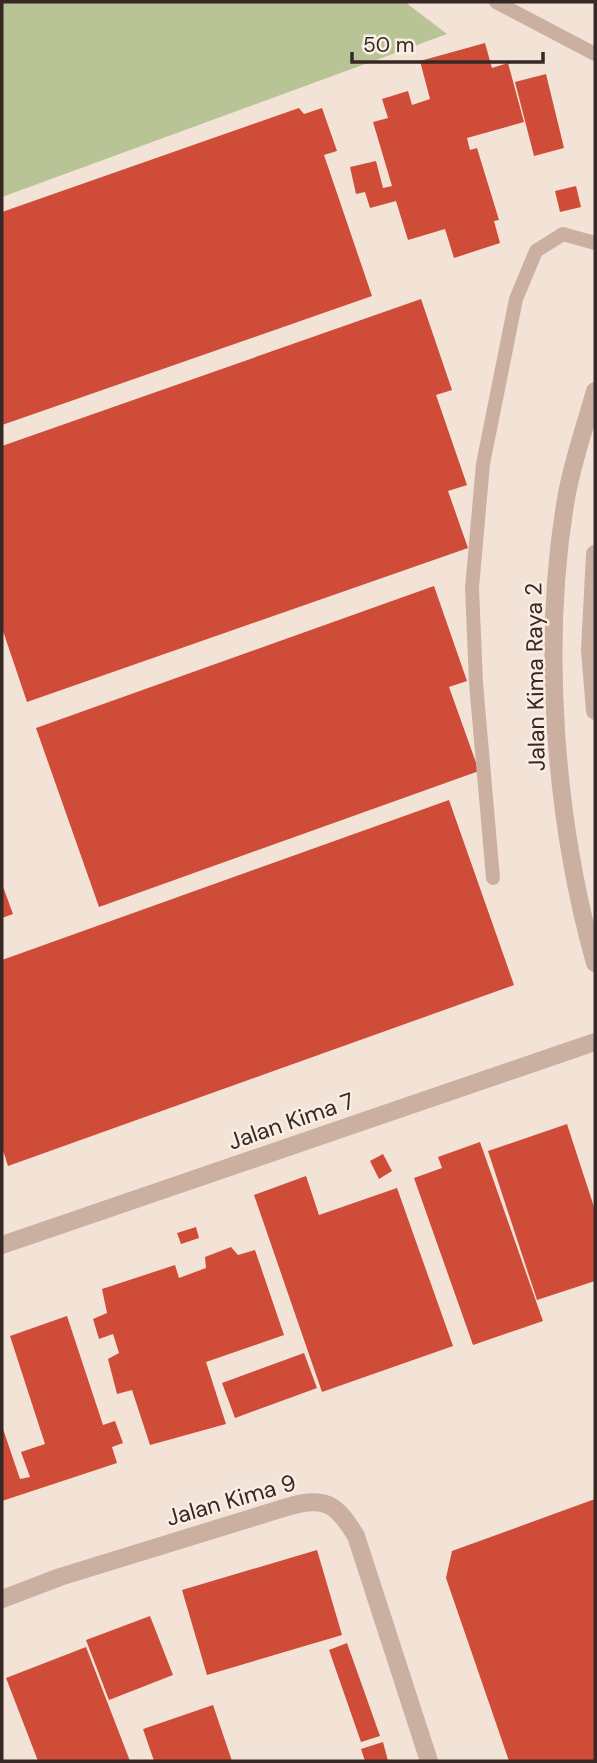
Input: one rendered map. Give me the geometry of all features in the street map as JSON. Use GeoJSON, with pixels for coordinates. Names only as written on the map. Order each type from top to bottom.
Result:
{"type":"FeatureCollection","features":[{"type":"Feature","properties":{"kind":"street","name":"Jalan Kima Raya 2"},"geometry":{"type":"LineString","coordinates":[[595,391],[566,497],[554,595],[558,743],[568,848],[595,963]]}},
{"type":"Feature","properties":{"kind":"street"},"geometry":{"type":"LineString","coordinates":[[595,554],[590,650],[595,711]]}},
{"type":"Feature","properties":{"kind":"street","name":"Jalan Kima 7"},"geometry":{"type":"LineString","coordinates":[[2,1245],[595,1042]]}},
{"type":"Feature","properties":{"kind":"street","name":"Jalan Kima 9"},"geometry":{"type":"LineString","coordinates":[[2,1600],[60,1577],[287,1507],[321,1502],[337,1509],[356,1536],[429,1761]]}},
{"type":"Feature","properties":{"kind":"lane"},"geometry":{"type":"LineString","coordinates":[[496,2],[595,54]]}},
{"type":"Feature","properties":{"kind":"lane"},"geometry":{"type":"LineString","coordinates":[[492,878],[476,683],[472,588],[484,464],[516,299],[536,251],[563,234],[595,243]]}},
{"type":"Feature","properties":{"kind":"green space"},"geometry":{"type":"Polygon","coordinates":[[[2,2],[405,2],[447,34],[2,197],[2,2]]]}},
{"type":"Feature","properties":{"kind":"building"},"geometry":{"type":"Polygon","coordinates":[[[485,43],[492,68],[508,63],[524,122],[467,138],[470,150],[477,148],[499,220],[494,221],[500,243],[454,258],[445,229],[408,240],[396,201],[370,208],[365,192],[356,194],[350,167],[376,161],[383,188],[392,186],[373,122],[388,118],[382,99],[408,91],[412,105],[430,99],[420,61],[485,43]]]}},
{"type":"Feature","properties":{"kind":"building"},"geometry":{"type":"Polygon","coordinates":[[[546,74],[564,148],[534,156],[515,82],[546,74]]]}},
{"type":"Feature","properties":{"kind":"building"},"geometry":{"type":"Polygon","coordinates":[[[299,108],[304,114],[322,108],[337,151],[324,155],[372,296],[2,425],[2,212],[299,108]]]}},
{"type":"Feature","properties":{"kind":"building"},"geometry":{"type":"Polygon","coordinates":[[[576,186],[581,207],[560,212],[555,191],[576,186]]]}},
{"type":"Feature","properties":{"kind":"building"},"geometry":{"type":"Polygon","coordinates":[[[421,299],[452,390],[436,395],[467,485],[448,491],[468,548],[27,702],[2,628],[2,446],[421,299]]]}},
{"type":"Feature","properties":{"kind":"building"},"geometry":{"type":"Polygon","coordinates":[[[434,586],[467,681],[449,687],[479,771],[99,907],[36,728],[434,586]]]}},
{"type":"Feature","properties":{"kind":"building"},"geometry":{"type":"Polygon","coordinates":[[[449,800],[514,985],[8,1166],[2,1147],[2,960],[449,800]]]}},
{"type":"Feature","properties":{"kind":"building"},"geometry":{"type":"Polygon","coordinates":[[[2,884],[13,914],[2,918],[2,884]]]}},
{"type":"Feature","properties":{"kind":"building"},"geometry":{"type":"Polygon","coordinates":[[[567,1124],[595,1210],[595,1281],[537,1300],[488,1151],[567,1124]]]}},
{"type":"Feature","properties":{"kind":"building"},"geometry":{"type":"Polygon","coordinates":[[[480,1142],[543,1321],[473,1345],[414,1178],[442,1168],[438,1157],[480,1142]]]}},
{"type":"Feature","properties":{"kind":"building"},"geometry":{"type":"Polygon","coordinates":[[[383,1154],[392,1171],[379,1179],[370,1161],[383,1154]]]}},
{"type":"Feature","properties":{"kind":"building"},"geometry":{"type":"Polygon","coordinates":[[[306,1176],[319,1215],[397,1188],[453,1346],[322,1392],[254,1195],[306,1176]]]}},
{"type":"Feature","properties":{"kind":"building"},"geometry":{"type":"Polygon","coordinates":[[[196,1227],[199,1238],[181,1244],[177,1233],[196,1227]]]}},
{"type":"Feature","properties":{"kind":"building"},"geometry":{"type":"Polygon","coordinates":[[[231,1247],[238,1255],[255,1250],[284,1335],[206,1362],[226,1424],[150,1445],[132,1390],[117,1394],[108,1359],[119,1353],[113,1334],[99,1339],[93,1319],[107,1313],[102,1289],[175,1265],[179,1278],[206,1268],[205,1257],[231,1247]]]}},
{"type":"Feature","properties":{"kind":"building"},"geometry":{"type":"Polygon","coordinates":[[[67,1316],[103,1425],[115,1421],[123,1443],[112,1447],[117,1463],[2,1501],[2,1426],[20,1479],[30,1477],[21,1452],[45,1444],[10,1336],[67,1316]]]}},
{"type":"Feature","properties":{"kind":"building"},"geometry":{"type":"Polygon","coordinates":[[[304,1353],[317,1388],[235,1418],[222,1383],[304,1353]]]}},
{"type":"Feature","properties":{"kind":"building"},"geometry":{"type":"Polygon","coordinates":[[[595,1499],[595,1761],[509,1761],[446,1578],[452,1551],[595,1499]]]}},
{"type":"Feature","properties":{"kind":"building"},"geometry":{"type":"Polygon","coordinates":[[[317,1550],[342,1635],[207,1675],[182,1590],[317,1550]]]}},
{"type":"Feature","properties":{"kind":"building"},"geometry":{"type":"Polygon","coordinates":[[[150,1616],[173,1675],[109,1700],[86,1640],[150,1616]]]}},
{"type":"Feature","properties":{"kind":"building"},"geometry":{"type":"Polygon","coordinates":[[[347,1643],[380,1736],[361,1742],[329,1650],[347,1643]]]}},
{"type":"Feature","properties":{"kind":"building"},"geometry":{"type":"Polygon","coordinates":[[[86,1647],[130,1761],[38,1761],[6,1678],[86,1647]]]}},
{"type":"Feature","properties":{"kind":"building"},"geometry":{"type":"Polygon","coordinates":[[[213,1705],[232,1761],[154,1761],[143,1729],[213,1705]]]}},
{"type":"Feature","properties":{"kind":"building"},"geometry":{"type":"Polygon","coordinates":[[[383,1742],[388,1761],[365,1761],[361,1749],[383,1742]]]}}]}
